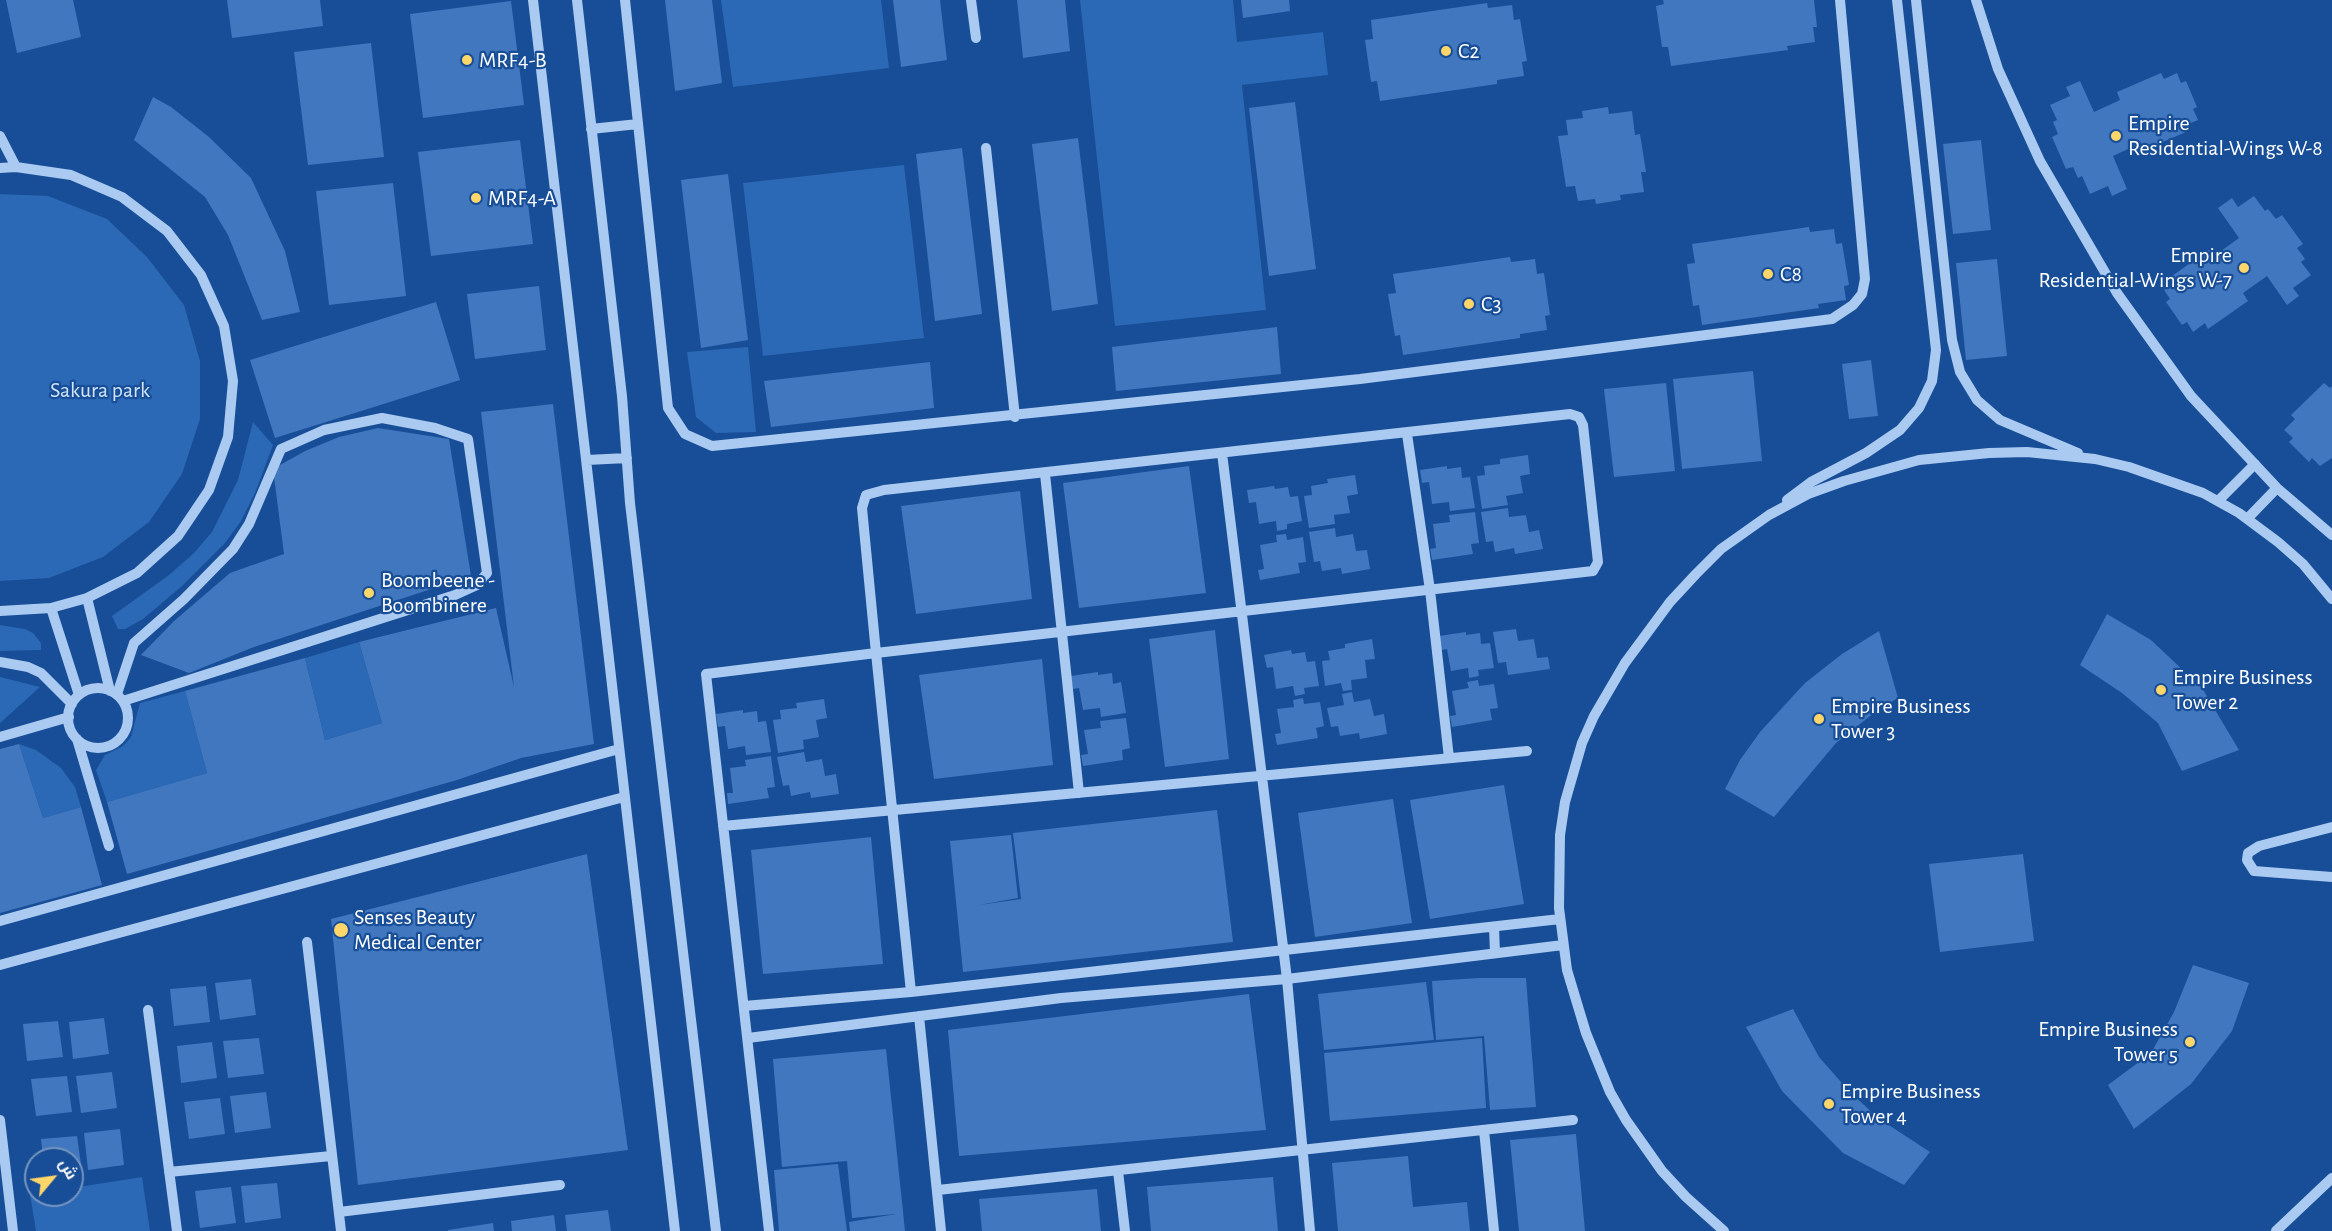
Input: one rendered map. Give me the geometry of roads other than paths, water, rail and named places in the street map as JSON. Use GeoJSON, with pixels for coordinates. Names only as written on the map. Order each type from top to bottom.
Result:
{"type":"FeatureCollection","features":[{"type":"Feature","properties":{"kind":"street"},"geometry":{"type":"LineString","coordinates":[[533,0],[675,1231]]}},
{"type":"Feature","properties":{"kind":"street"},"geometry":{"type":"LineString","coordinates":[[577,0],[716,1231]]}},
{"type":"Feature","properties":{"kind":"street"},"geometry":{"type":"LineString","coordinates":[[625,0],[668,408],[685,434],[712,447],[1360,380],[1832,320],[1853,305],[1862,294],[1865,279],[1840,0]]}},
{"type":"Feature","properties":{"kind":"street"},"geometry":{"type":"LineString","coordinates":[[971,0],[976,38]]}},
{"type":"Feature","properties":{"kind":"street"},"geometry":{"type":"LineString","coordinates":[[1724,1231],[1686,1197],[1662,1171],[1620,1110],[1586,1033],[1563,945],[1560,919],[1558,864],[1565,802],[1576,763],[1594,716],[1625,663],[1670,602],[1721,549],[1774,512],[1811,482],[1866,453],[1900,430],[1919,408],[1932,381],[1936,350],[1897,0]]}},
{"type":"Feature","properties":{"kind":"street"},"geometry":{"type":"LineString","coordinates":[[1916,0],[1952,340],[1960,372],[1977,400],[2000,420],[2095,459],[2165,478],[2218,501],[2247,519],[2302,564],[2332,599]]}},
{"type":"Feature","properties":{"kind":"street"},"geometry":{"type":"LineString","coordinates":[[1976,0],[1998,69],[2040,161],[2117,293],[2191,396],[2277,488],[2332,535]]}},
{"type":"Feature","properties":{"kind":"street"},"geometry":{"type":"LineString","coordinates":[[591,129],[638,124]]}},
{"type":"Feature","properties":{"kind":"street"},"geometry":{"type":"LineString","coordinates":[[0,136],[16,167]]}},
{"type":"Feature","properties":{"kind":"street"},"geometry":{"type":"LineString","coordinates":[[986,148],[1015,417]]}},
{"type":"Feature","properties":{"kind":"street"},"geometry":{"type":"LineString","coordinates":[[0,168],[16,167],[71,175],[122,197],[167,231],[201,275],[224,326],[233,381],[228,437],[209,490],[178,536],[137,573],[87,598],[51,608],[0,610]]}},
{"type":"Feature","properties":{"kind":"street"},"geometry":{"type":"LineString","coordinates":[[769,1231],[706,674],[876,652],[1593,571],[1598,562],[1583,425],[1579,417],[1570,414],[1407,434],[884,490],[866,495],[862,508],[876,652],[911,992]]}},
{"type":"Feature","properties":{"kind":"street"},"geometry":{"type":"LineString","coordinates":[[75,700],[99,688],[117,695],[455,595],[477,585],[487,573],[468,439],[435,428],[382,418],[324,430],[281,449],[249,524],[233,549],[183,599],[134,643],[117,695]]}},
{"type":"Feature","properties":{"kind":"street"},"geometry":{"type":"LineString","coordinates":[[1407,434],[1430,590],[1449,758]]}},
{"type":"Feature","properties":{"kind":"street"},"geometry":{"type":"LineString","coordinates":[[1774,512],[1808,494],[1844,481],[1919,460],[2017,452],[2095,459]]}},
{"type":"Feature","properties":{"kind":"street"},"geometry":{"type":"LineString","coordinates":[[1222,453],[1284,951],[1310,1231]]}},
{"type":"Feature","properties":{"kind":"street"},"geometry":{"type":"LineString","coordinates":[[587,460],[627,458]]}},
{"type":"Feature","properties":{"kind":"street"},"geometry":{"type":"LineString","coordinates":[[2218,501],[2255,464]]}},
{"type":"Feature","properties":{"kind":"street"},"geometry":{"type":"LineString","coordinates":[[1045,474],[1079,793]]}},
{"type":"Feature","properties":{"kind":"street"},"geometry":{"type":"LineString","coordinates":[[2247,519],[2277,488]]}},
{"type":"Feature","properties":{"kind":"street"},"geometry":{"type":"LineString","coordinates":[[77,740],[96,748],[115,743],[122,737],[128,719],[117,695],[87,598]]}},
{"type":"Feature","properties":{"kind":"street"},"geometry":{"type":"LineString","coordinates":[[51,608],[75,700],[69,717],[71,731],[77,740],[109,846]]}},
{"type":"Feature","properties":{"kind":"street"},"geometry":{"type":"LineString","coordinates":[[0,662],[28,667],[41,673],[75,700]]}},
{"type":"Feature","properties":{"kind":"street"},"geometry":{"type":"LineString","coordinates":[[0,737],[69,717]]}},
{"type":"Feature","properties":{"kind":"street"},"geometry":{"type":"LineString","coordinates":[[0,921],[619,749]]}},
{"type":"Feature","properties":{"kind":"street"},"geometry":{"type":"LineString","coordinates":[[723,826],[1527,751]]}},
{"type":"Feature","properties":{"kind":"street"},"geometry":{"type":"LineString","coordinates":[[0,965],[624,797]]}},
{"type":"Feature","properties":{"kind":"street"},"geometry":{"type":"LineString","coordinates":[[2332,827],[2259,846],[2248,854],[2247,860],[2254,871],[2332,877]]}},
{"type":"Feature","properties":{"kind":"street"},"geometry":{"type":"LineString","coordinates":[[744,1006],[911,992],[1560,919]]}},
{"type":"Feature","properties":{"kind":"street"},"geometry":{"type":"LineString","coordinates":[[1494,927],[1496,953]]}},
{"type":"Feature","properties":{"kind":"street"},"geometry":{"type":"LineString","coordinates":[[307,942],[340,1231]]}},
{"type":"Feature","properties":{"kind":"street"},"geometry":{"type":"LineString","coordinates":[[748,1038],[1061,998],[1287,978],[1563,945]]}},
{"type":"Feature","properties":{"kind":"street"},"geometry":{"type":"LineString","coordinates":[[148,1010],[177,1231]]}},
{"type":"Feature","properties":{"kind":"street"},"geometry":{"type":"LineString","coordinates":[[919,1016],[941,1231]]}},
{"type":"Feature","properties":{"kind":"street"},"geometry":{"type":"LineString","coordinates":[[0,1120],[13,1231]]}},
{"type":"Feature","properties":{"kind":"street"},"geometry":{"type":"LineString","coordinates":[[938,1190],[1573,1120]]}},
{"type":"Feature","properties":{"kind":"street"},"geometry":{"type":"LineString","coordinates":[[1484,1130],[1494,1231]]}},
{"type":"Feature","properties":{"kind":"street"},"geometry":{"type":"LineString","coordinates":[[169,1173],[332,1156]]}},
{"type":"Feature","properties":{"kind":"street"},"geometry":{"type":"LineString","coordinates":[[1118,1171],[1125,1231]]}},
{"type":"Feature","properties":{"kind":"street"},"geometry":{"type":"LineString","coordinates":[[2276,1231],[2332,1178]]}},
{"type":"Feature","properties":{"kind":"street"},"geometry":{"type":"LineString","coordinates":[[339,1212],[560,1185]]}},
{"type":"Feature","properties":{"kind":"place","name":"C2"},"geometry":{"type":"Point","coordinates":[1446,51]}},
{"type":"Feature","properties":{"kind":"place","name":"MRF4-B"},"geometry":{"type":"Point","coordinates":[467,60]}},
{"type":"Feature","properties":{"kind":"place","name":"Empire Residential-Wings W-8"},"geometry":{"type":"Point","coordinates":[2116,136]}},
{"type":"Feature","properties":{"kind":"place","name":"MRF4-A"},"geometry":{"type":"Point","coordinates":[476,198]}},
{"type":"Feature","properties":{"kind":"place","name":"Empire Residential-Wings W-7"},"geometry":{"type":"Point","coordinates":[2244,268]}},
{"type":"Feature","properties":{"kind":"place","name":"C8"},"geometry":{"type":"Point","coordinates":[1768,274]}},
{"type":"Feature","properties":{"kind":"place","name":"C3"},"geometry":{"type":"Point","coordinates":[1469,304]}},
{"type":"Feature","properties":{"kind":"place","name":"Boombeene - Boombinere"},"geometry":{"type":"Point","coordinates":[369,593]}},
{"type":"Feature","properties":{"kind":"place","name":"Empire Business Tower 2"},"geometry":{"type":"Point","coordinates":[2161,690]}},
{"type":"Feature","properties":{"kind":"place","name":"Empire Business Tower 3"},"geometry":{"type":"Point","coordinates":[1819,719]}},
{"type":"Feature","properties":{"kind":"place","name":"Senses Beauty Medical Center"},"geometry":{"type":"Point","coordinates":[341,930]}},
{"type":"Feature","properties":{"kind":"place","name":"Empire Business Tower 5"},"geometry":{"type":"Point","coordinates":[2190,1042]}},
{"type":"Feature","properties":{"kind":"place","name":"Empire Business Tower 4"},"geometry":{"type":"Point","coordinates":[1829,1104]}},
{"type":"Feature","properties":{"kind":"park label","name":"Sakura park"},"geometry":{"type":"Point","coordinates":[100,390]}}]}
